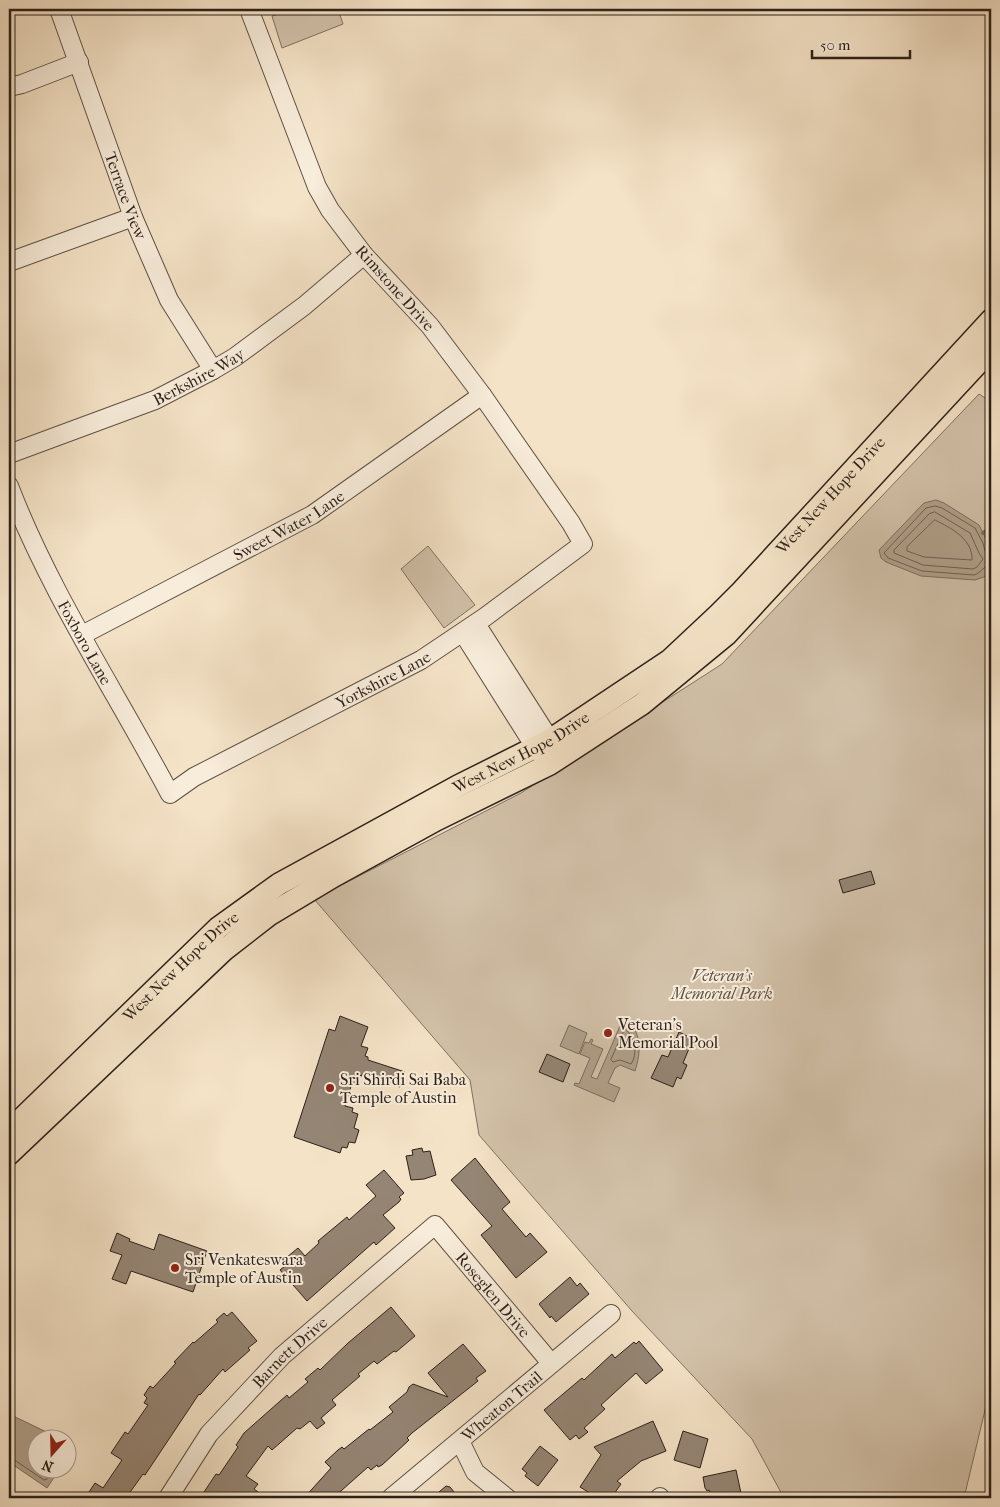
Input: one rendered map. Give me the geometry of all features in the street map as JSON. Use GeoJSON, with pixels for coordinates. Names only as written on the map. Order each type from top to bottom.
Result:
{"type":"FeatureCollection","features":[{"type":"Feature","properties":{"kind":"main road","name":"West New Hope Drive"},"geometry":{"type":"LineString","coordinates":[[9,1131],[218,928],[279,884],[458,786],[543,744],[670,660],[718,616],[991,320]]}},
{"type":"Feature","properties":{"kind":"main road","name":"West New Hope Drive"},"geometry":{"type":"LineString","coordinates":[[9,1154],[217,957],[270,915],[334,876],[436,820],[550,764],[642,704],[726,635],[991,349]]}},
{"type":"Feature","properties":{"kind":"street","name":"Terrace View"},"geometry":{"type":"LineString","coordinates":[[59,9],[133,217],[169,300],[213,370]]}},
{"type":"Feature","properties":{"kind":"street","name":"Rimstone Drive"},"geometry":{"type":"LineString","coordinates":[[249,9],[317,187],[330,210],[364,255],[430,326],[482,395],[571,522],[583,544]]}},
{"type":"Feature","properties":{"kind":"street"},"geometry":{"type":"LineString","coordinates":[[9,87],[22,84],[79,62]]}},
{"type":"Feature","properties":{"kind":"street"},"geometry":{"type":"LineString","coordinates":[[9,262],[133,217]]}},
{"type":"Feature","properties":{"kind":"street","name":"Berkshire Way"},"geometry":{"type":"LineString","coordinates":[[9,454],[154,400],[213,370],[235,357],[304,306],[364,255]]}},
{"type":"Feature","properties":{"kind":"street","name":"Sweet Water Lane"},"geometry":{"type":"LineString","coordinates":[[82,635],[312,515],[482,395]]}},
{"type":"Feature","properties":{"kind":"street","name":"Foxboro Lane"},"geometry":{"type":"LineString","coordinates":[[9,486],[20,516],[48,575],[170,794]]}},
{"type":"Feature","properties":{"kind":"street","name":"Yorkshire Lane"},"geometry":{"type":"LineString","coordinates":[[170,794],[194,777],[382,682],[421,660],[470,629],[583,544]]}},
{"type":"Feature","properties":{"kind":"street"},"geometry":{"type":"LineString","coordinates":[[470,629],[543,744],[550,764]]}},
{"type":"Feature","properties":{"kind":"street","name":"Roseglen Drive"},"geometry":{"type":"LineString","coordinates":[[435,1226],[551,1363]]}},
{"type":"Feature","properties":{"kind":"street","name":"Barnett Drive"},"geometry":{"type":"LineString","coordinates":[[168,1498],[208,1434],[282,1356],[435,1226]]}},
{"type":"Feature","properties":{"kind":"street","name":"Wheaton Trail"},"geometry":{"type":"LineString","coordinates":[[391,1498],[611,1314]]}},
{"type":"Feature","properties":{"kind":"street"},"geometry":{"type":"LineString","coordinates":[[460,1441],[476,1472],[507,1498]]}},
{"type":"Feature","properties":{"kind":"green space"},"geometry":{"type":"Polygon","coordinates":[[[296,9],[338,9],[343,24],[282,48],[272,16],[296,9]]]}},
{"type":"Feature","properties":{"kind":"green space","name":"Veteran's Memorial Park"},"geometry":{"type":"Polygon","coordinates":[[[979,394],[991,402],[991,1385],[964,1498],[784,1498],[752,1439],[632,1311],[479,1135],[470,1080],[314,899],[521,793],[722,664],[979,394]]]}},
{"type":"Feature","properties":{"kind":"green space"},"geometry":{"type":"Polygon","coordinates":[[[428,546],[475,605],[444,628],[401,569],[428,546]]]}},
{"type":"Feature","properties":{"kind":"water"},"geometry":{"type":"Polygon","coordinates":[[[936,500],[979,525],[987,541],[991,560],[990,570],[984,577],[975,580],[921,576],[886,562],[881,558],[879,550],[924,503],[936,500]]]}},
{"type":"Feature","properties":{"kind":"water"},"geometry":{"type":"Polygon","coordinates":[[[623,1019],[630,1023],[634,1029],[639,1042],[639,1049],[635,1071],[620,1065],[615,1068],[608,1083],[620,1088],[614,1102],[574,1085],[575,1083],[579,1084],[590,1058],[580,1054],[585,1042],[589,1043],[591,1039],[593,1040],[591,1044],[603,1049],[591,1077],[597,1079],[623,1019]]]}},
{"type":"Feature","properties":{"kind":"water"},"geometry":{"type":"Polygon","coordinates":[[[569,1025],[587,1033],[579,1054],[560,1046],[569,1025]]]}},
{"type":"Feature","properties":{"kind":"water"},"geometry":{"type":"Polygon","coordinates":[[[9,1414],[42,1430],[28,1430],[28,1475],[9,1462],[9,1414]]]}},
{"type":"Feature","properties":{"kind":"water"},"geometry":{"type":"Polygon","coordinates":[[[35,1480],[52,1480],[47,1488],[35,1480]]]}},
{"type":"Feature","properties":{"kind":"building"},"geometry":{"type":"Polygon","coordinates":[[[871,871],[875,884],[843,893],[839,880],[871,871]]]}},
{"type":"Feature","properties":{"kind":"building","name":"Sri Shirdi Sai Baba Temple of Austin"},"geometry":{"type":"Polygon","coordinates":[[[340,1016],[368,1027],[361,1046],[368,1048],[365,1056],[368,1057],[368,1060],[405,1072],[400,1087],[362,1074],[362,1076],[358,1075],[355,1084],[352,1083],[345,1106],[353,1108],[352,1112],[358,1114],[354,1128],[359,1130],[355,1143],[349,1142],[347,1148],[342,1147],[340,1153],[294,1137],[329,1029],[335,1031],[340,1016]]]}},
{"type":"Feature","properties":{"kind":"building"},"geometry":{"type":"Polygon","coordinates":[[[679,1032],[693,1039],[683,1063],[687,1065],[681,1079],[677,1077],[673,1087],[651,1078],[662,1055],[668,1057],[679,1032]]]}},
{"type":"Feature","properties":{"kind":"building"},"geometry":{"type":"Polygon","coordinates":[[[547,1054],[570,1064],[563,1082],[539,1072],[547,1054]]]}},
{"type":"Feature","properties":{"kind":"building"},"geometry":{"type":"Polygon","coordinates":[[[422,1148],[423,1152],[430,1151],[436,1175],[424,1179],[411,1180],[406,1156],[413,1155],[412,1150],[422,1148]]]}},
{"type":"Feature","properties":{"kind":"building"},"geometry":{"type":"Polygon","coordinates":[[[475,1158],[510,1202],[502,1209],[526,1237],[530,1233],[547,1252],[516,1278],[481,1235],[492,1226],[451,1180],[475,1158]]]}},
{"type":"Feature","properties":{"kind":"building"},"geometry":{"type":"Polygon","coordinates":[[[384,1170],[404,1193],[399,1197],[401,1199],[399,1202],[383,1215],[395,1228],[376,1245],[374,1242],[307,1301],[280,1270],[285,1266],[281,1262],[298,1248],[305,1256],[319,1243],[318,1241],[347,1217],[349,1220],[376,1196],[366,1185],[384,1170]]]}},
{"type":"Feature","properties":{"kind":"building","name":"Sri Venkateswara Temple of Austin"},"geometry":{"type":"Polygon","coordinates":[[[117,1233],[130,1239],[129,1241],[154,1250],[159,1234],[207,1251],[193,1292],[131,1271],[126,1284],[112,1279],[122,1255],[110,1251],[117,1233]]]}},
{"type":"Feature","properties":{"kind":"building"},"geometry":{"type":"Polygon","coordinates":[[[570,1277],[577,1286],[580,1283],[589,1294],[556,1322],[551,1316],[550,1318],[539,1304],[570,1277]]]}},
{"type":"Feature","properties":{"kind":"building"},"geometry":{"type":"Polygon","coordinates":[[[391,1307],[415,1336],[396,1352],[394,1351],[377,1364],[374,1361],[358,1374],[360,1376],[332,1400],[336,1405],[321,1418],[325,1423],[317,1429],[310,1421],[300,1429],[297,1428],[272,1450],[268,1446],[246,1476],[258,1484],[254,1489],[258,1492],[254,1498],[200,1498],[216,1474],[219,1475],[238,1447],[236,1445],[244,1433],[287,1395],[289,1398],[308,1382],[305,1379],[318,1368],[320,1370],[348,1343],[391,1307]]]}},
{"type":"Feature","properties":{"kind":"building"},"geometry":{"type":"Polygon","coordinates":[[[232,1312],[257,1341],[248,1348],[250,1350],[225,1372],[223,1369],[199,1394],[145,1475],[143,1474],[126,1498],[85,1498],[95,1483],[103,1488],[122,1460],[111,1453],[125,1432],[128,1434],[148,1405],[144,1403],[147,1398],[144,1395],[150,1386],[153,1388],[193,1342],[218,1322],[216,1320],[224,1313],[227,1316],[232,1312]]]}},
{"type":"Feature","properties":{"kind":"building"},"geometry":{"type":"Polygon","coordinates":[[[639,1341],[663,1370],[646,1384],[636,1373],[601,1405],[605,1409],[584,1428],[588,1432],[579,1439],[576,1435],[570,1440],[544,1410],[582,1378],[584,1380],[612,1354],[615,1358],[634,1342],[636,1344],[639,1341]]]}},
{"type":"Feature","properties":{"kind":"building"},"geometry":{"type":"Polygon","coordinates":[[[463,1344],[486,1371],[476,1378],[478,1381],[412,1433],[407,1438],[409,1440],[382,1465],[378,1467],[377,1465],[371,1470],[368,1467],[333,1498],[304,1498],[331,1468],[325,1462],[342,1447],[344,1449],[393,1412],[389,1407],[407,1392],[413,1384],[448,1397],[428,1373],[463,1344]]]}},
{"type":"Feature","properties":{"kind":"building"},"geometry":{"type":"Polygon","coordinates":[[[653,1421],[666,1451],[641,1461],[617,1481],[621,1484],[609,1498],[598,1498],[580,1487],[601,1455],[594,1447],[653,1421]]]}},
{"type":"Feature","properties":{"kind":"building"},"geometry":{"type":"Polygon","coordinates":[[[683,1431],[708,1439],[700,1468],[674,1460],[683,1431]]]}},
{"type":"Feature","properties":{"kind":"building"},"geometry":{"type":"Polygon","coordinates":[[[540,1446],[558,1460],[538,1486],[525,1476],[527,1473],[522,1469],[540,1446]]]}},
{"type":"Feature","properties":{"kind":"building"},"geometry":{"type":"Polygon","coordinates":[[[736,1470],[741,1493],[712,1498],[709,1490],[707,1491],[705,1488],[703,1477],[736,1470]]]}},
{"type":"Feature","properties":{"kind":"building"},"geometry":{"type":"Polygon","coordinates":[[[446,1486],[450,1487],[459,1498],[432,1498],[446,1486]]]}},
{"type":"Feature","properties":{"kind":"waterway"},"geometry":{"type":"LineString","coordinates":[[983,533],[991,528]]}},
{"type":"Feature","properties":{"kind":"place","name":"Veteran's Memorial Pool"},"geometry":{"type":"Point","coordinates":[608,1033]}},
{"type":"Feature","properties":{"kind":"place","name":"Sri Shirdi Sai Baba Temple of Austin"},"geometry":{"type":"Point","coordinates":[330,1088]}},
{"type":"Feature","properties":{"kind":"place","name":"Sri Venkateswara Temple of Austin"},"geometry":{"type":"Point","coordinates":[175,1268]}}]}
